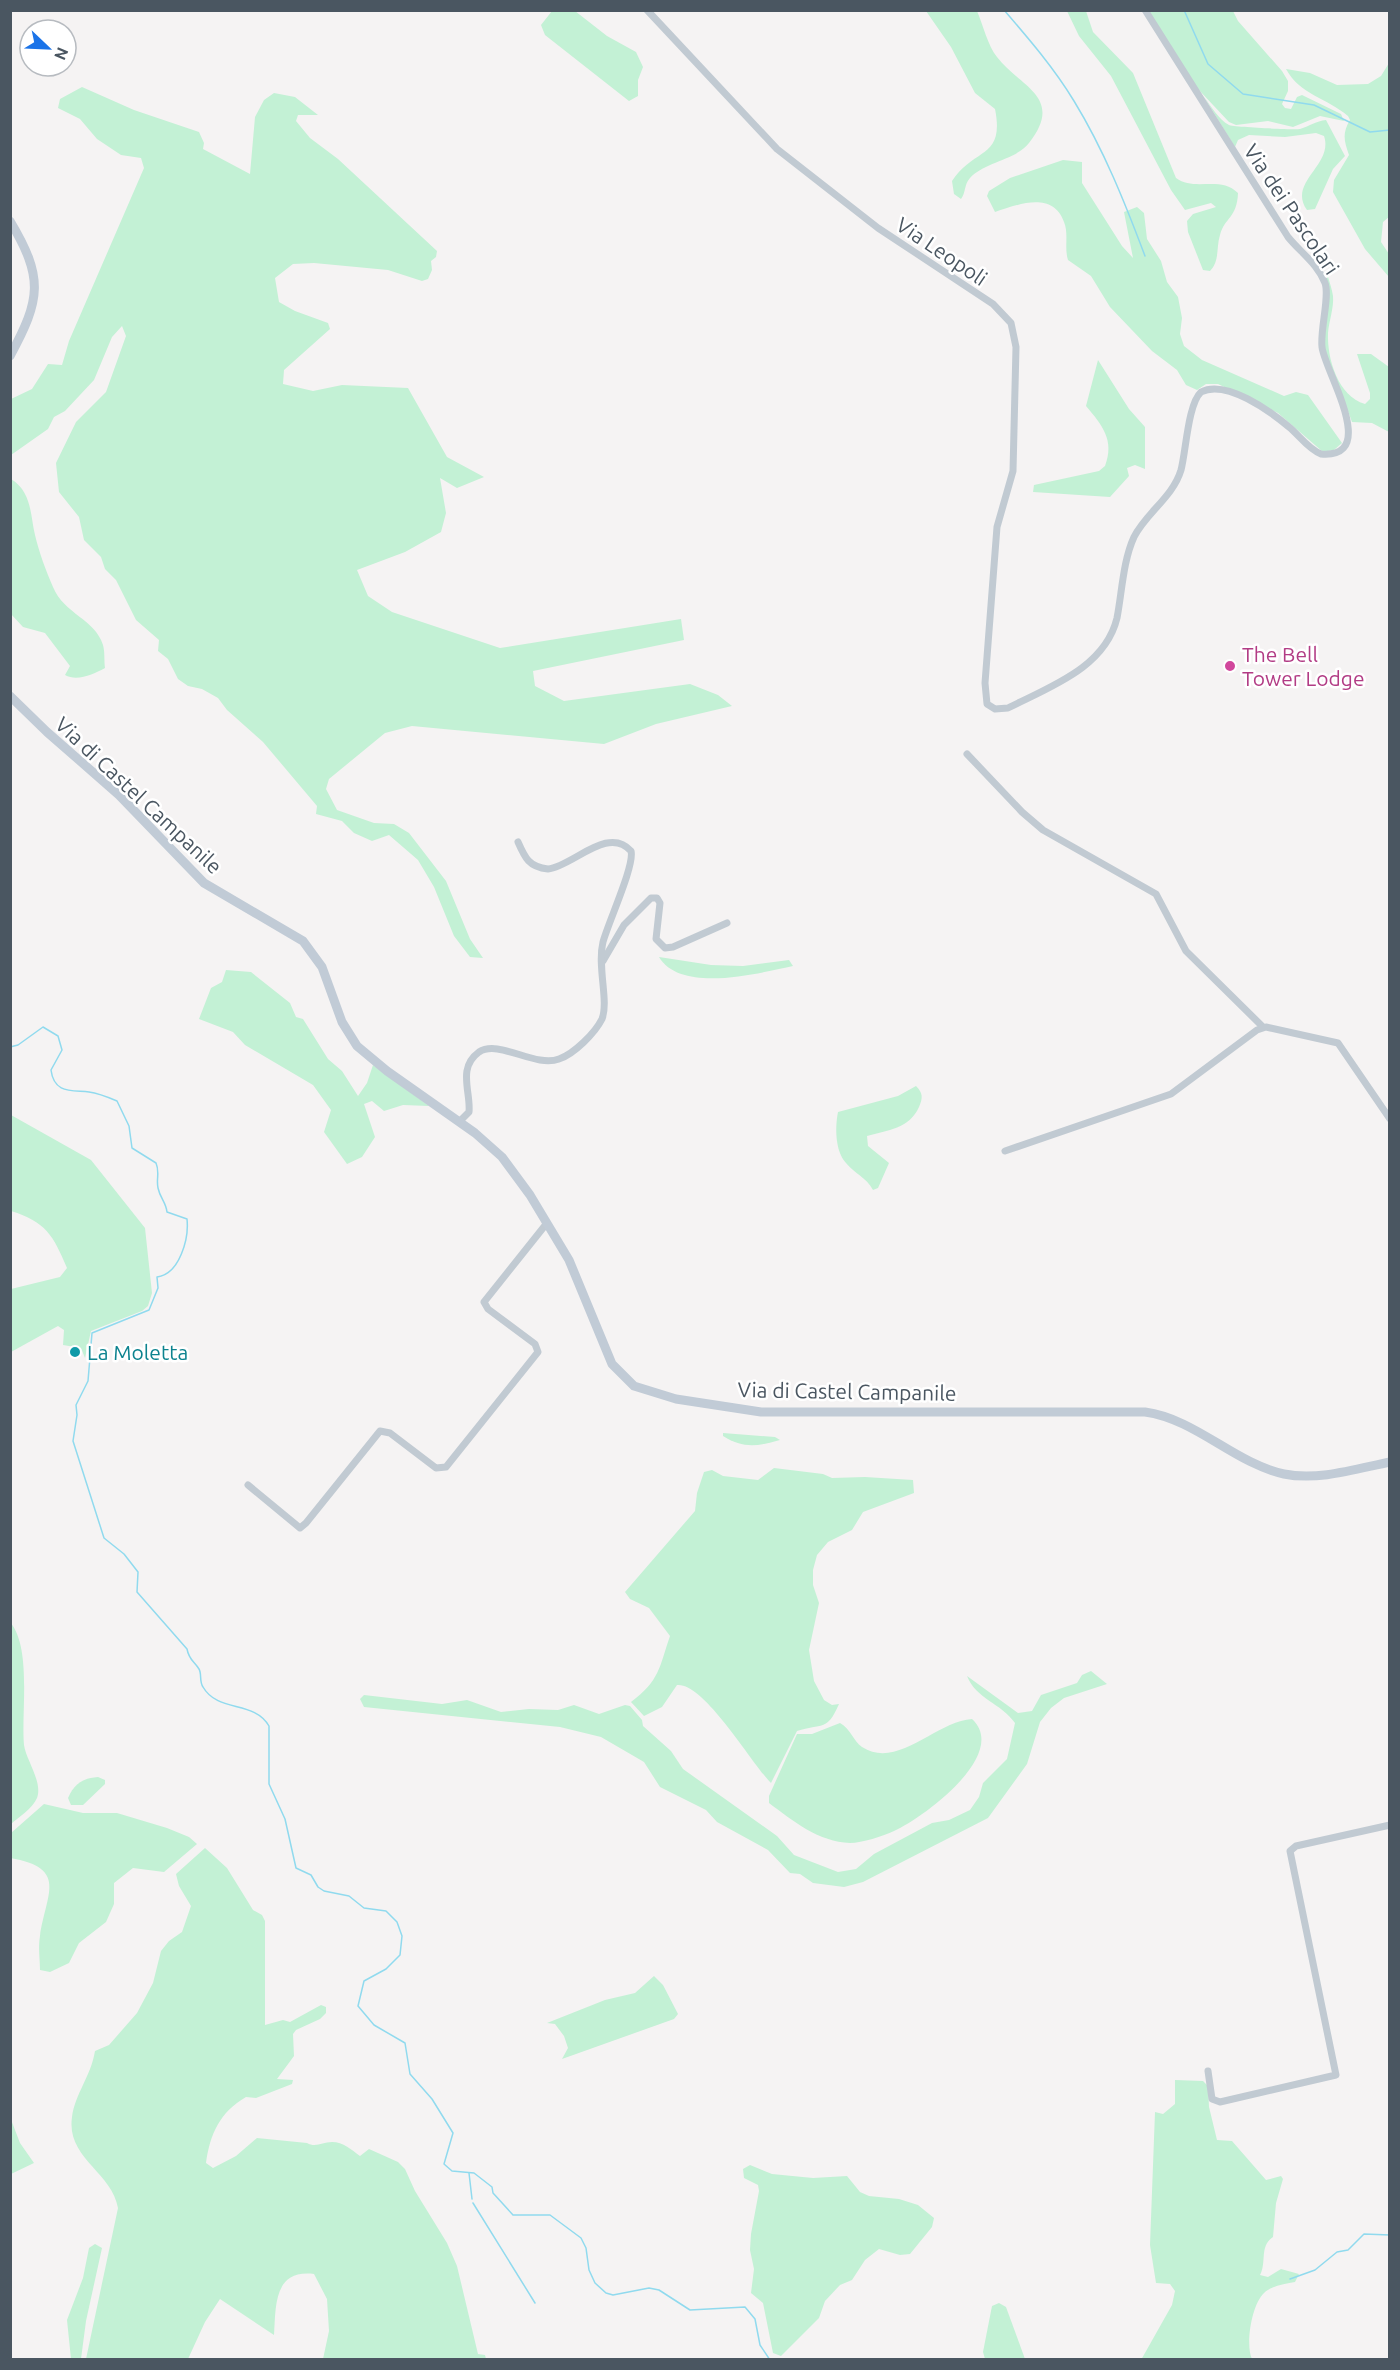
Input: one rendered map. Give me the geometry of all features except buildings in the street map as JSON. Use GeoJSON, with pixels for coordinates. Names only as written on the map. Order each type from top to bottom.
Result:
{"type":"FeatureCollection","features":[{"type":"Feature","properties":{"kind":"street","name":"Via Leopoli"},"geometry":{"type":"LineString","coordinates":[[647,10],[777,149],[878,228],[993,304],[1011,323],[1016,347],[1013,471],[997,522],[989,605]]}},
{"type":"Feature","properties":{"kind":"street","name":"Via dei Pascolari"},"geometry":{"type":"LineString","coordinates":[[989,605],[985,698],[992,708],[1005,710],[1075,673],[1104,645],[1116,620],[1133,541],[1144,522],[1177,482],[1194,404],[1201,392],[1220,388],[1239,396],[1275,417],[1321,454],[1337,451],[1345,443],[1348,432],[1347,411],[1322,350],[1322,320],[1327,295],[1325,282],[1315,266],[1288,237],[1144,10]]}},
{"type":"Feature","properties":{"kind":"street"},"geometry":{"type":"LineString","coordinates":[[10,220],[29,254],[35,291],[29,319],[10,356]]}},
{"type":"Feature","properties":{"kind":"street","name":"Via di Castel Campanile"},"geometry":{"type":"LineString","coordinates":[[10,696],[46,732],[127,803],[201,880],[224,897],[294,934],[307,944],[322,967],[342,1022],[357,1046],[387,1071],[492,1146],[507,1162],[576,1273],[613,1366],[631,1383],[653,1394],[772,1413],[1145,1412],[1175,1420],[1265,1467],[1285,1474],[1323,1474],[1389,1462]]}},
{"type":"Feature","properties":{"kind":"street"},"geometry":{"type":"LineString","coordinates":[[967,753],[1022,812],[1043,830],[1154,892],[1163,903],[1186,951],[1263,1027],[1338,1043],[1389,1119]]}},
{"type":"Feature","properties":{"kind":"street"},"geometry":{"type":"LineString","coordinates":[[459,1122],[469,1112],[466,1078],[469,1065],[478,1053],[494,1048],[533,1059],[556,1060],[571,1053],[594,1029],[601,1021],[604,1008],[600,969],[602,945],[631,863],[631,851],[622,844],[609,842],[548,868],[537,867],[528,861],[518,842]]}},
{"type":"Feature","properties":{"kind":"street"},"geometry":{"type":"LineString","coordinates":[[600,969],[618,934],[638,909],[651,898],[657,898],[660,903],[656,939],[665,948],[673,947],[727,923]]}},
{"type":"Feature","properties":{"kind":"street"},"geometry":{"type":"LineString","coordinates":[[1005,1151],[1171,1094],[1263,1027]]}},
{"type":"Feature","properties":{"kind":"street"},"geometry":{"type":"LineString","coordinates":[[248,1485],[300,1528],[380,1431],[390,1433],[435,1468],[446,1467],[538,1352],[537,1345],[488,1310],[484,1302],[547,1223]]}},
{"type":"Feature","properties":{"kind":"street"},"geometry":{"type":"LineString","coordinates":[[1208,2071],[1212,2097],[1219,2102],[1336,2076],[1290,1851],[1296,1846],[1389,1825]]}},
{"type":"Feature","properties":{"kind":"green space"},"geometry":{"type":"Polygon","coordinates":[[[552,11],[575,11],[607,36],[636,52],[643,67],[638,80],[638,96],[629,101],[545,35],[541,25],[552,11]]]}},
{"type":"Feature","properties":{"kind":"green space"},"geometry":{"type":"Polygon","coordinates":[[[926,11],[977,11],[988,41],[997,57],[1027,85],[1041,103],[1042,114],[1039,127],[1029,143],[1016,153],[976,173],[968,180],[961,199],[954,194],[952,181],[969,162],[992,145],[996,137],[997,125],[995,109],[975,93],[951,47],[926,11]]]}},
{"type":"Feature","properties":{"kind":"green space"},"geometry":{"type":"Polygon","coordinates":[[[1067,11],[1086,11],[1093,32],[1133,73],[1176,178],[1191,184],[1223,185],[1238,193],[1233,213],[1222,229],[1217,258],[1210,271],[1203,270],[1188,232],[1187,221],[1193,214],[1216,207],[1211,203],[1185,210],[1171,190],[1111,76],[1079,36],[1067,11]]]}},
{"type":"Feature","properties":{"kind":"green space"},"geometry":{"type":"Polygon","coordinates":[[[1147,11],[1233,11],[1238,21],[1288,81],[1288,91],[1282,104],[1285,108],[1291,109],[1297,97],[1302,95],[1341,114],[1344,121],[1320,116],[1293,127],[1268,121],[1236,125],[1229,122],[1198,89],[1147,11]]]}},
{"type":"Feature","properties":{"kind":"green space"},"geometry":{"type":"Polygon","coordinates":[[[1389,63],[1390,216],[1383,222],[1381,242],[1389,254],[1389,277],[1365,249],[1333,192],[1334,180],[1349,155],[1345,137],[1350,120],[1340,110],[1306,91],[1286,69],[1310,73],[1337,85],[1368,84],[1381,76],[1389,63]]]}},
{"type":"Feature","properties":{"kind":"green space"},"geometry":{"type":"Polygon","coordinates":[[[82,87],[134,110],[199,132],[204,143],[203,149],[250,174],[255,117],[264,100],[274,93],[295,97],[318,115],[298,115],[296,121],[310,138],[338,159],[437,251],[436,257],[431,261],[432,270],[428,279],[422,281],[388,270],[314,263],[293,264],[275,278],[279,302],[295,311],[328,323],[330,329],[284,370],[283,384],[313,391],[342,385],[408,388],[447,457],[484,477],[457,488],[440,478],[446,513],[441,532],[405,552],[357,570],[368,596],[392,612],[500,648],[681,619],[684,640],[533,671],[535,686],[564,701],[690,684],[718,695],[732,706],[656,724],[604,744],[412,726],[385,733],[329,779],[326,789],[337,810],[374,823],[394,824],[409,833],[446,881],[470,939],[483,958],[470,957],[454,936],[434,887],[418,860],[389,835],[372,841],[354,833],[342,821],[316,814],[317,806],[263,742],[227,710],[218,698],[202,689],[188,686],[178,679],[168,659],[158,651],[159,640],[136,620],[116,580],[105,569],[101,557],[84,540],[79,517],[59,492],[56,463],[76,422],[106,392],[126,336],[122,326],[112,337],[94,380],[65,411],[54,417],[48,429],[11,455],[11,399],[32,389],[48,364],[62,365],[69,341],[144,168],[141,158],[121,155],[97,139],[80,119],[58,108],[60,99],[82,87]]]}},
{"type":"Feature","properties":{"kind":"green space"},"geometry":{"type":"Polygon","coordinates":[[[1204,97],[1222,120],[1233,126],[1300,129],[1326,120],[1345,156],[1333,169],[1315,209],[1307,210],[1302,200],[1303,191],[1306,182],[1323,156],[1324,136],[1316,133],[1285,137],[1249,135],[1238,140],[1235,147],[1204,97]]]}},
{"type":"Feature","properties":{"kind":"green space"},"geometry":{"type":"Polygon","coordinates":[[[1063,160],[1082,162],[1082,183],[1122,246],[1133,258],[1124,212],[1137,207],[1144,213],[1147,239],[1161,261],[1167,282],[1178,297],[1182,318],[1180,334],[1184,346],[1202,360],[1284,396],[1296,392],[1308,395],[1342,443],[1334,450],[1323,452],[1278,413],[1218,384],[1206,384],[1197,390],[1186,385],[1177,370],[1152,351],[1110,307],[1091,276],[1068,260],[1065,227],[1059,212],[1052,206],[1034,202],[995,212],[987,196],[989,191],[1010,178],[1063,160]]]}},
{"type":"Feature","properties":{"kind":"green space"},"geometry":{"type":"Polygon","coordinates":[[[1328,277],[1333,301],[1328,333],[1332,365],[1341,385],[1356,400],[1365,404],[1370,399],[1370,393],[1357,354],[1371,354],[1389,367],[1389,432],[1372,423],[1352,422],[1331,374],[1325,347],[1328,298],[1325,279],[1328,277]]]}},
{"type":"Feature","properties":{"kind":"green space"},"geometry":{"type":"Polygon","coordinates":[[[1098,360],[1129,409],[1145,427],[1145,469],[1135,465],[1127,468],[1129,476],[1110,497],[1033,492],[1034,485],[1099,471],[1105,466],[1108,457],[1108,441],[1102,426],[1086,406],[1098,360]]]}},
{"type":"Feature","properties":{"kind":"green space"},"geometry":{"type":"Polygon","coordinates":[[[11,479],[18,484],[27,497],[41,555],[58,596],[93,629],[103,645],[105,668],[96,673],[75,678],[65,675],[70,666],[45,633],[23,627],[11,614],[11,479]]]}},
{"type":"Feature","properties":{"kind":"green space"},"geometry":{"type":"Polygon","coordinates":[[[659,957],[711,965],[743,966],[789,960],[793,966],[741,976],[702,978],[684,975],[670,968],[659,957]]]}},
{"type":"Feature","properties":{"kind":"green space"},"geometry":{"type":"Polygon","coordinates":[[[226,970],[251,972],[290,1003],[296,1017],[303,1019],[328,1059],[342,1071],[358,1096],[367,1083],[373,1065],[429,1106],[403,1105],[384,1111],[372,1101],[364,1104],[375,1137],[362,1157],[347,1164],[324,1132],[331,1110],[313,1085],[245,1045],[233,1032],[199,1019],[211,988],[222,982],[226,970]]]}},
{"type":"Feature","properties":{"kind":"green space"},"geometry":{"type":"Polygon","coordinates":[[[916,1086],[922,1096],[919,1107],[910,1120],[897,1128],[867,1136],[868,1146],[889,1163],[878,1188],[873,1190],[842,1158],[836,1132],[838,1112],[898,1096],[916,1086]]]}},
{"type":"Feature","properties":{"kind":"green space"},"geometry":{"type":"Polygon","coordinates":[[[11,1115],[91,1160],[145,1228],[152,1293],[148,1306],[142,1311],[91,1331],[85,1358],[81,1348],[63,1345],[64,1330],[58,1326],[11,1352],[11,1289],[60,1277],[67,1268],[47,1231],[33,1220],[11,1211],[11,1115]]]}},
{"type":"Feature","properties":{"kind":"green space"},"geometry":{"type":"Polygon","coordinates":[[[723,1433],[775,1437],[780,1440],[758,1445],[744,1445],[723,1436],[723,1433]]]}},
{"type":"Feature","properties":{"kind":"green space"},"geometry":{"type":"Polygon","coordinates":[[[774,1468],[823,1474],[832,1478],[865,1477],[913,1480],[914,1493],[863,1512],[852,1530],[828,1542],[817,1555],[813,1570],[813,1585],[819,1603],[809,1650],[814,1681],[824,1700],[832,1705],[839,1704],[827,1723],[797,1731],[771,1783],[714,1710],[688,1688],[677,1685],[662,1707],[644,1716],[631,1702],[653,1680],[670,1636],[649,1608],[630,1599],[625,1592],[695,1511],[697,1493],[704,1472],[712,1470],[723,1476],[758,1480],[774,1468]]]}},
{"type":"Feature","properties":{"kind":"green space"},"geometry":{"type":"Polygon","coordinates":[[[10,1622],[17,1633],[23,1664],[25,1751],[38,1785],[37,1798],[32,1806],[11,1824],[10,1622]]]}},
{"type":"Feature","properties":{"kind":"green space"},"geometry":{"type":"Polygon","coordinates":[[[1091,1671],[1107,1684],[1064,1698],[1051,1708],[1040,1722],[1027,1764],[988,1818],[863,1882],[844,1887],[813,1883],[800,1874],[790,1873],[768,1850],[717,1822],[706,1810],[660,1787],[644,1762],[601,1737],[560,1727],[364,1707],[360,1699],[364,1695],[442,1704],[467,1700],[501,1712],[529,1709],[558,1710],[574,1705],[599,1714],[625,1705],[630,1706],[642,1720],[643,1726],[671,1751],[683,1769],[777,1836],[794,1855],[838,1872],[856,1869],[874,1854],[932,1823],[949,1820],[970,1810],[979,1797],[983,1783],[1007,1759],[1015,1723],[1003,1710],[982,1696],[967,1676],[1018,1713],[1032,1711],[1041,1695],[1077,1683],[1082,1675],[1091,1671]]]}},
{"type":"Feature","properties":{"kind":"green space"},"geometry":{"type":"Polygon","coordinates":[[[972,1719],[981,1733],[980,1749],[972,1766],[958,1783],[924,1813],[889,1833],[860,1842],[839,1842],[817,1835],[769,1803],[769,1796],[797,1734],[812,1734],[840,1723],[862,1747],[876,1752],[889,1753],[903,1749],[945,1727],[972,1719]]]}},
{"type":"Feature","properties":{"kind":"green space"},"geometry":{"type":"Polygon","coordinates":[[[98,1777],[105,1780],[105,1784],[83,1805],[71,1805],[68,1798],[76,1785],[83,1780],[98,1777]]]}},
{"type":"Feature","properties":{"kind":"green space"},"geometry":{"type":"Polygon","coordinates":[[[44,1804],[83,1813],[117,1813],[167,1828],[189,1837],[197,1844],[164,1872],[133,1868],[114,1883],[114,1904],[106,1922],[79,1943],[69,1963],[50,1972],[40,1970],[39,1953],[40,1936],[49,1896],[47,1876],[40,1868],[28,1862],[10,1858],[11,1833],[44,1804]]]}},
{"type":"Feature","properties":{"kind":"green space"},"geometry":{"type":"Polygon","coordinates":[[[205,1848],[227,1868],[253,1910],[262,1915],[265,1921],[265,2025],[283,2020],[290,2022],[321,2005],[326,2007],[326,2013],[320,2019],[296,2030],[293,2034],[294,2056],[277,2079],[293,2080],[292,2084],[256,2098],[246,2097],[229,2110],[214,2133],[206,2163],[213,2168],[236,2156],[257,2138],[313,2145],[336,2142],[360,2156],[369,2149],[398,2162],[405,2169],[415,2191],[447,2243],[457,2266],[478,2354],[485,2355],[486,2359],[323,2359],[329,2331],[327,2299],[314,2274],[301,2274],[291,2277],[279,2292],[274,2335],[220,2299],[205,2322],[188,2359],[86,2359],[118,2208],[107,2184],[82,2154],[76,2143],[72,2131],[72,2117],[95,2051],[109,2045],[137,2013],[153,1983],[161,1951],[169,1941],[182,1932],[191,1906],[179,1886],[176,1874],[205,1848]]]}},
{"type":"Feature","properties":{"kind":"green space"},"geometry":{"type":"Polygon","coordinates":[[[654,1976],[663,1985],[678,2014],[674,2019],[562,2059],[568,2048],[564,2036],[555,2024],[547,2023],[605,2000],[635,1993],[654,1976]]]}},
{"type":"Feature","properties":{"kind":"green space"},"geometry":{"type":"Polygon","coordinates":[[[1175,2080],[1203,2081],[1208,2086],[1209,2107],[1217,2140],[1232,2141],[1266,2180],[1281,2176],[1283,2179],[1276,2203],[1273,2237],[1266,2245],[1260,2275],[1268,2277],[1281,2269],[1299,2274],[1295,2282],[1271,2288],[1260,2298],[1251,2324],[1249,2344],[1252,2359],[1141,2360],[1172,2305],[1175,2291],[1170,2284],[1156,2283],[1150,2245],[1155,2112],[1163,2114],[1175,2104],[1175,2080]]]}},
{"type":"Feature","properties":{"kind":"green space"},"geometry":{"type":"Polygon","coordinates":[[[10,2117],[20,2143],[34,2163],[11,2174],[10,2117]]]}},
{"type":"Feature","properties":{"kind":"green space"},"geometry":{"type":"Polygon","coordinates":[[[750,2165],[772,2174],[813,2178],[847,2176],[860,2192],[869,2196],[899,2199],[918,2205],[934,2218],[932,2227],[910,2254],[900,2255],[879,2249],[865,2260],[852,2280],[840,2285],[825,2301],[819,2318],[781,2356],[773,2353],[763,2303],[751,2293],[754,2269],[750,2250],[751,2234],[759,2191],[758,2185],[744,2178],[743,2169],[750,2165]]]}},
{"type":"Feature","properties":{"kind":"green space"},"geometry":{"type":"Polygon","coordinates":[[[95,2244],[102,2248],[86,2321],[81,2359],[71,2359],[67,2320],[83,2278],[89,2248],[95,2244]]]}},
{"type":"Feature","properties":{"kind":"green space"},"geometry":{"type":"Polygon","coordinates":[[[999,2303],[1006,2307],[1025,2359],[985,2359],[983,2352],[992,2306],[999,2303]]]}},
{"type":"Feature","properties":{"kind":"waterway"},"geometry":{"type":"LineString","coordinates":[[1004,10],[1050,65],[1085,120],[1113,177],[1145,256]]}},
{"type":"Feature","properties":{"kind":"waterway"},"geometry":{"type":"LineString","coordinates":[[1184,10],[1208,64],[1243,94],[1314,105],[1370,132],[1390,130]]}},
{"type":"Feature","properties":{"kind":"waterway"},"geometry":{"type":"LineString","coordinates":[[10,1047],[18,1045],[43,1027],[58,1036],[62,1050],[51,1070],[56,1083],[65,1089],[92,1093],[117,1101],[129,1126],[132,1148],[156,1163],[158,1188],[167,1212],[187,1219],[186,1236],[181,1254],[172,1269],[157,1277],[158,1288],[149,1310],[92,1333],[88,1381],[76,1405],[77,1415],[73,1441],[104,1538],[124,1554],[138,1572],[137,1592],[187,1649],[190,1658],[200,1671],[202,1685],[210,1695],[227,1704],[254,1713],[269,1726],[269,1784],[285,1819],[296,1868],[311,1875],[318,1887],[324,1891],[349,1896],[364,1908],[386,1911],[397,1922],[402,1936],[400,1955],[386,1969],[364,1981],[358,2006],[374,2025],[405,2043],[410,2074],[432,2099],[453,2133],[444,2164],[452,2171],[474,2173],[492,2187],[493,2193],[513,2215],[550,2215],[581,2238],[586,2248],[589,2270],[595,2283],[606,2293],[613,2295],[649,2288],[659,2290],[690,2310],[745,2307],[755,2319],[760,2345],[770,2360]]}},
{"type":"Feature","properties":{"kind":"waterway"},"geometry":{"type":"LineString","coordinates":[[469,2173],[472,2199]]}},
{"type":"Feature","properties":{"kind":"waterway"},"geometry":{"type":"LineString","coordinates":[[473,2203],[535,2303]]}},
{"type":"Feature","properties":{"kind":"waterway"},"geometry":{"type":"LineString","coordinates":[[1290,2279],[1315,2270],[1337,2252],[1348,2250],[1364,2234],[1390,2235]]}},
{"type":"Feature","properties":{"kind":"place","name":"The Bell Tower Lodge"},"geometry":{"type":"Point","coordinates":[1230,666]}},
{"type":"Feature","properties":{"kind":"place","name":"La Moletta"},"geometry":{"type":"Point","coordinates":[75,1352]}}]}
